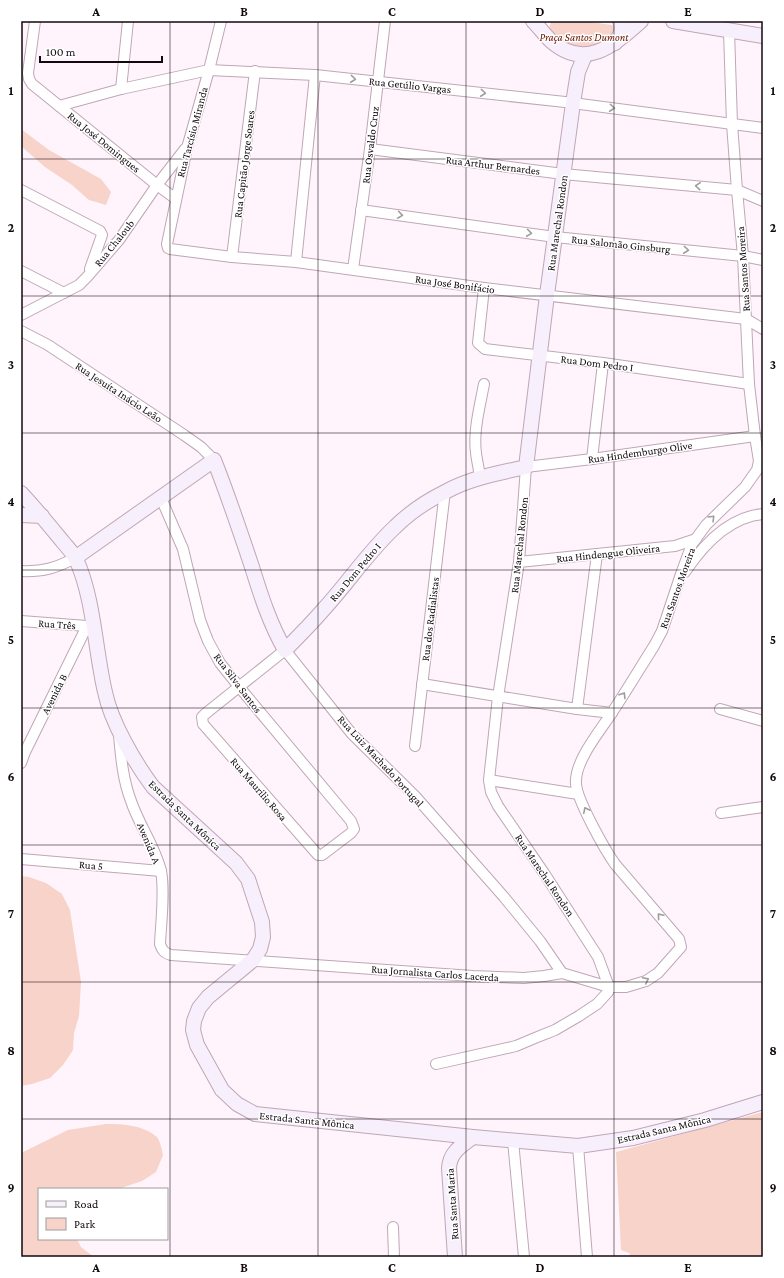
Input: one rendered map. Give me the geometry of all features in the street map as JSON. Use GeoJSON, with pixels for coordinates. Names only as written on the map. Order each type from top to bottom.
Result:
{"type":"FeatureCollection","features":[{"type":"Feature","properties":{"kind":"main road"},"geometry":{"type":"LineString","coordinates":[[615,43],[621,34],[620,21]]}},
{"type":"Feature","properties":{"kind":"main road"},"geometry":{"type":"LineString","coordinates":[[538,24],[550,40],[579,55],[599,52],[615,43],[641,21]]}},
{"type":"Feature","properties":{"kind":"main road"},"geometry":{"type":"LineString","coordinates":[[673,21],[729,26],[763,36]]}},
{"type":"Feature","properties":{"kind":"main road","name":"Rua Marechal Rondon"},"geometry":{"type":"LineString","coordinates":[[526,467],[539,355],[578,72],[579,55]]}},
{"type":"Feature","properties":{"kind":"main road"},"geometry":{"type":"LineString","coordinates":[[75,558],[214,460]]}},
{"type":"Feature","properties":{"kind":"main road","name":"Rua Luiz Machado Portugal"},"geometry":{"type":"LineString","coordinates":[[214,460],[226,490],[264,604],[276,635],[285,650]]}},
{"type":"Feature","properties":{"kind":"main road","name":"Rua Dom Pedro I"},"geometry":{"type":"LineString","coordinates":[[285,650],[323,611],[380,542],[394,527],[412,512],[445,492],[480,478],[526,467]]}},
{"type":"Feature","properties":{"kind":"main road","name":"Estrada Santa Mônica"},"geometry":{"type":"LineString","coordinates":[[21,494],[42,516],[75,558],[81,573],[90,625],[105,695],[118,729],[142,773],[153,787],[236,863],[248,879],[262,922],[263,937],[260,949],[253,960],[208,997],[199,1008],[194,1021],[193,1030],[197,1045],[222,1090],[237,1104],[255,1114],[513,1141],[578,1146],[633,1138],[705,1120],[763,1102]]}},
{"type":"Feature","properties":{"kind":"main road"},"geometry":{"type":"LineString","coordinates":[[21,515],[42,516]]}},
{"type":"Feature","properties":{"kind":"main road","name":"Rua Santa Maria"},"geometry":{"type":"LineString","coordinates":[[455,1257],[449,1160],[456,1149],[473,1137]]}},
{"type":"Feature","properties":{"kind":"street","name":"Rua José Domingues"},"geometry":{"type":"LineString","coordinates":[[35,21],[28,73],[32,84],[176,199]]}},
{"type":"Feature","properties":{"kind":"street"},"geometry":{"type":"LineString","coordinates":[[122,89],[128,21]]}},
{"type":"Feature","properties":{"kind":"street","name":"Rua Tarcísio Miranda"},"geometry":{"type":"LineString","coordinates":[[167,244],[187,148],[221,21]]}},
{"type":"Feature","properties":{"kind":"street","name":"Rua Osvaldo Cruz"},"geometry":{"type":"LineString","coordinates":[[353,269],[370,149],[385,21]]}},
{"type":"Feature","properties":{"kind":"street","name":"Rua Santos Moreira"},"geometry":{"type":"LineString","coordinates":[[681,947],[679,938],[606,852],[578,794],[576,783],[581,762],[662,631],[687,557],[696,539],[706,525],[752,479],[761,458],[755,436],[749,384],[743,256],[736,190],[732,124],[729,26]]}},
{"type":"Feature","properties":{"kind":"street","name":"Rua Getúlio Vargas"},"geometry":{"type":"LineString","coordinates":[[59,106],[122,89],[209,70],[255,71],[315,75],[573,103],[763,128]]}},
{"type":"Feature","properties":{"kind":"street","name":"Rua Capitão Jorge Soares"},"geometry":{"type":"LineString","coordinates":[[232,257],[255,71]]}},
{"type":"Feature","properties":{"kind":"street"},"geometry":{"type":"LineString","coordinates":[[296,262],[315,75]]}},
{"type":"Feature","properties":{"kind":"street","name":"Rua Chaloub"},"geometry":{"type":"LineString","coordinates":[[21,315],[79,285],[87,277],[119,240],[157,185],[187,148]]}},
{"type":"Feature","properties":{"kind":"street","name":"Rua Arthur Bernardes"},"geometry":{"type":"LineString","coordinates":[[370,149],[563,174],[736,190],[763,201]]}},
{"type":"Feature","properties":{"kind":"street"},"geometry":{"type":"LineString","coordinates":[[21,190],[100,232],[102,235],[101,240],[87,277]]}},
{"type":"Feature","properties":{"kind":"street","name":"Rua Salomão Ginsburg"},"geometry":{"type":"LineString","coordinates":[[361,210],[555,237],[743,256],[763,260]]}},
{"type":"Feature","properties":{"kind":"street","name":"Rua José Bonifácio"},"geometry":{"type":"LineString","coordinates":[[167,244],[168,248],[170,249],[232,257],[296,262],[484,288],[746,319]]}},
{"type":"Feature","properties":{"kind":"street"},"geometry":{"type":"LineString","coordinates":[[21,271],[64,293]]}},
{"type":"Feature","properties":{"kind":"street","name":"Rua Dom Pedro I"},"geometry":{"type":"LineString","coordinates":[[484,288],[478,343],[484,349],[603,363],[749,384]]}},
{"type":"Feature","properties":{"kind":"street"},"geometry":{"type":"LineString","coordinates":[[746,319],[763,329]]}},
{"type":"Feature","properties":{"kind":"street","name":"Rua Jesuíta Inácio Leão"},"geometry":{"type":"LineString","coordinates":[[21,331],[48,345],[184,435],[201,447],[214,460]]}},
{"type":"Feature","properties":{"kind":"street"},"geometry":{"type":"LineString","coordinates":[[592,459],[603,363]]}},
{"type":"Feature","properties":{"kind":"street"},"geometry":{"type":"LineString","coordinates":[[480,478],[476,452],[476,438],[484,384]]}},
{"type":"Feature","properties":{"kind":"street","name":"Rua Hindemburgo Olive"},"geometry":{"type":"LineString","coordinates":[[526,467],[755,436]]}},
{"type":"Feature","properties":{"kind":"street","name":"Rua Marechal Rondon"},"geometry":{"type":"LineString","coordinates":[[526,467],[518,562],[498,697],[489,780],[491,792],[498,806],[544,873],[598,957],[608,986]]}},
{"type":"Feature","properties":{"kind":"street","name":"Rua dos Radialistas"},"geometry":{"type":"LineString","coordinates":[[415,746],[445,492]]}},
{"type":"Feature","properties":{"kind":"street","name":"Rua Silva Santos"},"geometry":{"type":"LineString","coordinates":[[161,498],[183,549],[200,620],[208,641],[220,663],[351,821],[354,829],[351,833],[326,852]]}},
{"type":"Feature","properties":{"kind":"street"},"geometry":{"type":"LineString","coordinates":[[678,582],[702,550],[730,524],[745,518],[763,514]]}},
{"type":"Feature","properties":{"kind":"street","name":"Rua Hindengue Oliveira"},"geometry":{"type":"LineString","coordinates":[[518,562],[675,546],[696,539]]}},
{"type":"Feature","properties":{"kind":"street"},"geometry":{"type":"LineString","coordinates":[[577,709],[597,554]]}},
{"type":"Feature","properties":{"kind":"street"},"geometry":{"type":"LineString","coordinates":[[21,571],[35,572],[61,566],[75,558]]}},
{"type":"Feature","properties":{"kind":"street","name":"Rua Três"},"geometry":{"type":"LineString","coordinates":[[21,621],[90,625]]}},
{"type":"Feature","properties":{"kind":"street","name":"Avenida B"},"geometry":{"type":"LineString","coordinates":[[21,763],[25,752],[90,625]]}},
{"type":"Feature","properties":{"kind":"street","name":"Rua Dom Pedro I"},"geometry":{"type":"LineString","coordinates":[[205,714],[240,688],[285,650]]}},
{"type":"Feature","properties":{"kind":"street","name":"Rua Luiz Machado Portugal"},"geometry":{"type":"LineString","coordinates":[[285,650],[352,734],[415,796],[504,897],[540,941],[562,973]]}},
{"type":"Feature","properties":{"kind":"street"},"geometry":{"type":"LineString","coordinates":[[422,684],[498,697],[612,713]]}},
{"type":"Feature","properties":{"kind":"street"},"geometry":{"type":"LineString","coordinates":[[720,709],[763,721]]}},
{"type":"Feature","properties":{"kind":"street","name":"Rua Maurilio Rosa"},"geometry":{"type":"LineString","coordinates":[[205,714],[202,717],[203,724],[315,852],[318,855],[322,855],[326,852]]}},
{"type":"Feature","properties":{"kind":"street","name":"Avenida A"},"geometry":{"type":"LineString","coordinates":[[118,729],[124,778],[131,802],[157,858],[161,871],[160,944],[165,953],[171,955]]}},
{"type":"Feature","properties":{"kind":"street"},"geometry":{"type":"LineString","coordinates":[[489,780],[578,794]]}},
{"type":"Feature","properties":{"kind":"street"},"geometry":{"type":"LineString","coordinates":[[721,813],[763,807]]}},
{"type":"Feature","properties":{"kind":"street","name":"Rua 5"},"geometry":{"type":"LineString","coordinates":[[21,859],[161,871]]}},
{"type":"Feature","properties":{"kind":"street","name":"Rua Jornalista Carlos Lacerda"},"geometry":{"type":"LineString","coordinates":[[171,955],[480,976],[524,978],[562,973],[608,986],[626,987],[646,981],[666,965],[681,947]]}},
{"type":"Feature","properties":{"kind":"street"},"geometry":{"type":"LineString","coordinates":[[436,1064],[516,1046],[555,1030],[597,1004],[607,994],[608,986]]}},
{"type":"Feature","properties":{"kind":"street"},"geometry":{"type":"LineString","coordinates":[[513,1141],[524,1257]]}},
{"type":"Feature","properties":{"kind":"street"},"geometry":{"type":"LineString","coordinates":[[578,1146],[587,1257]]}},
{"type":"Feature","properties":{"kind":"street"},"geometry":{"type":"LineString","coordinates":[[393,1227],[394,1257]]}},
{"type":"Feature","properties":{"kind":"green space","name":"Praça Santos Dumont"},"geometry":{"type":"Polygon","coordinates":[[[551,21],[582,21],[612,25],[619,32],[618,38],[583,53],[548,34],[551,21]]]}},
{"type":"Feature","properties":{"kind":"green space"},"geometry":{"type":"Polygon","coordinates":[[[21,129],[49,150],[101,179],[111,192],[106,205],[89,200],[72,185],[45,167],[21,146],[21,129]]]}},
{"type":"Feature","properties":{"kind":"green space"},"geometry":{"type":"Polygon","coordinates":[[[21,876],[46,883],[62,894],[70,910],[81,982],[79,1016],[74,1033],[73,1050],[63,1065],[50,1078],[21,1086],[21,876]]]}},
{"type":"Feature","properties":{"kind":"green space"},"geometry":{"type":"Polygon","coordinates":[[[763,1112],[763,1257],[631,1257],[629,1253],[621,1250],[616,1152],[763,1112]]]}},
{"type":"Feature","properties":{"kind":"green space"},"geometry":{"type":"Polygon","coordinates":[[[106,1124],[126,1125],[139,1128],[146,1130],[157,1137],[163,1155],[156,1172],[142,1181],[121,1188],[38,1188],[38,1240],[78,1240],[81,1247],[94,1257],[21,1257],[21,1153],[68,1130],[106,1124]]]}}]}
